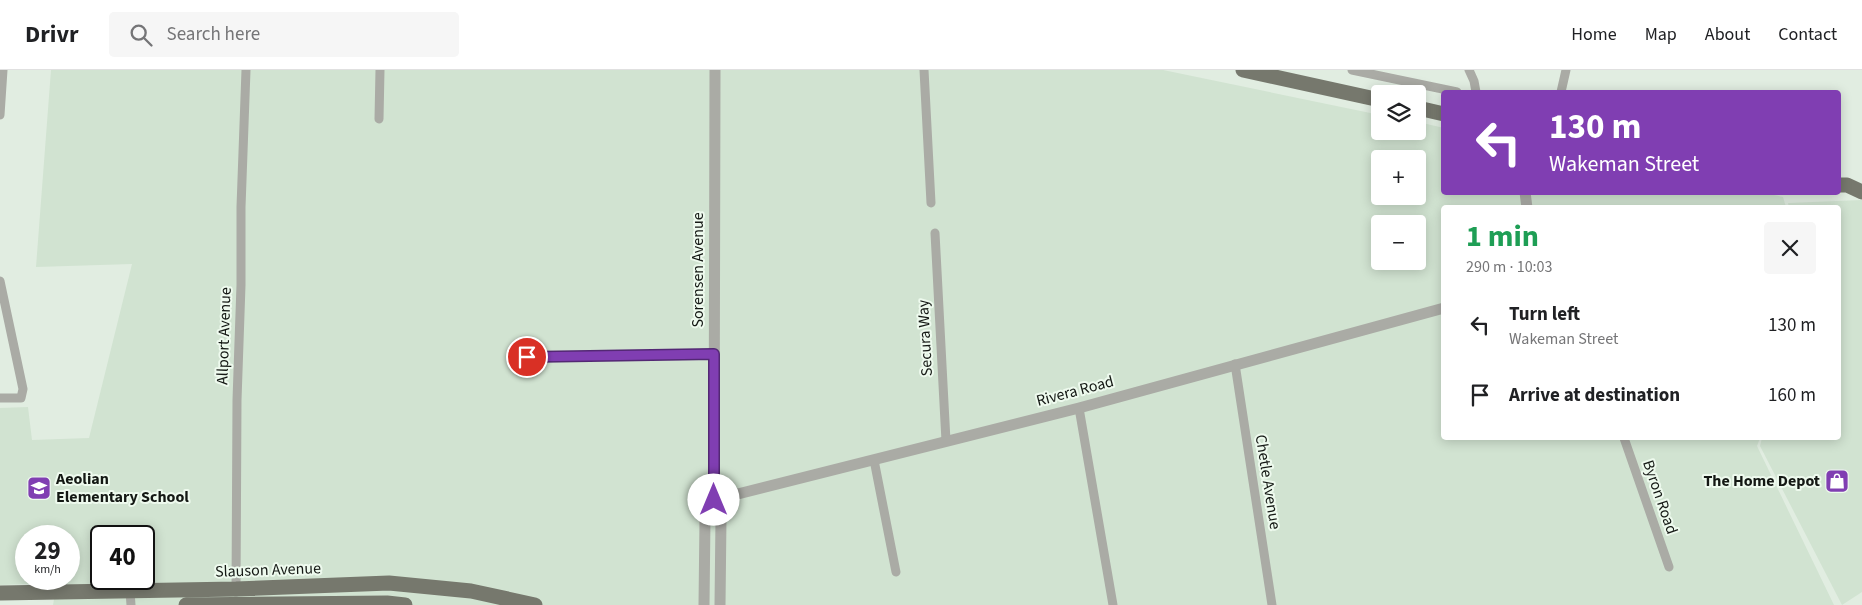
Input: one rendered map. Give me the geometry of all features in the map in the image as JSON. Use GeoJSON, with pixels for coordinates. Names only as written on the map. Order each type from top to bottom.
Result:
{"type":"FeatureCollection","features":[{"type":"Feature","properties":{"kind":"main road"},"geometry":{"type":"LineString","coordinates":[[1243,70],[1371,98]]}},
{"type":"Feature","properties":{"kind":"main road"},"geometry":{"type":"LineString","coordinates":[[1426,110],[1441,113]]}},
{"type":"Feature","properties":{"kind":"main road"},"geometry":{"type":"LineString","coordinates":[[1843,185],[1862,177]]}},
{"type":"Feature","properties":{"kind":"main road"},"geometry":{"type":"LineString","coordinates":[[1843,185],[1862,192]]}},
{"type":"Feature","properties":{"kind":"main road","name":"Slauson Avenue"},"geometry":{"type":"LineString","coordinates":[[186,605],[236,596],[390,583],[471,591],[535,605]]}},
{"type":"Feature","properties":{"kind":"main road","name":"Slauson Avenue"},"geometry":{"type":"LineString","coordinates":[[0,593],[130,598],[236,596],[405,605]]}},
{"type":"Feature","properties":{"kind":"street"},"geometry":{"type":"LineString","coordinates":[[0,116],[3,70]]}},
{"type":"Feature","properties":{"kind":"street","name":"Allport Avenue"},"geometry":{"type":"LineString","coordinates":[[236,596],[237,400],[246,70]]}},
{"type":"Feature","properties":{"kind":"street"},"geometry":{"type":"LineString","coordinates":[[379,119],[380,70]]}},
{"type":"Feature","properties":{"kind":"street","name":"Sorensen Avenue"},"geometry":{"type":"LineString","coordinates":[[715,70],[714,500],[721,518],[720,605]]}},
{"type":"Feature","properties":{"kind":"street"},"geometry":{"type":"LineString","coordinates":[[924,70],[931,203]]}},
{"type":"Feature","properties":{"kind":"street"},"geometry":{"type":"LineString","coordinates":[[1352,70],[1447,90]]}},
{"type":"Feature","properties":{"kind":"street"},"geometry":{"type":"LineString","coordinates":[[1469,70],[1476,90]]}},
{"type":"Feature","properties":{"kind":"street"},"geometry":{"type":"LineString","coordinates":[[1561,90],[1566,70]]}},
{"type":"Feature","properties":{"kind":"street","name":"Secura Way"},"geometry":{"type":"LineString","coordinates":[[935,233],[946,441]]}},
{"type":"Feature","properties":{"kind":"street"},"geometry":{"type":"LineString","coordinates":[[0,281],[23,389],[22,398],[0,398]]}},
{"type":"Feature","properties":{"kind":"street","name":"Rivera Road"},"geometry":{"type":"LineString","coordinates":[[714,500],[1079,408],[1441,309]]}},
{"type":"Feature","properties":{"kind":"street"},"geometry":{"type":"LineString","coordinates":[[527,357],[714,354]]}},
{"type":"Feature","properties":{"kind":"street","name":"Chetle Avenue"},"geometry":{"type":"LineString","coordinates":[[1235,364],[1272,605]]}},
{"type":"Feature","properties":{"kind":"street"},"geometry":{"type":"LineString","coordinates":[[1079,408],[1113,605]]}},
{"type":"Feature","properties":{"kind":"street","name":"Byron Road"},"geometry":{"type":"LineString","coordinates":[[1625,440],[1669,566]]}},
{"type":"Feature","properties":{"kind":"street"},"geometry":{"type":"LineString","coordinates":[[874,460],[896,572]]}},
{"type":"Feature","properties":{"kind":"street","name":"Sorensen Avenue"},"geometry":{"type":"LineString","coordinates":[[704,605],[704,518],[714,500]]}},
{"type":"Feature","properties":{"kind":"shaded area"},"geometry":{"type":"Polygon","coordinates":[[[51,70],[1163,70],[1371,113],[1371,140],[1426,140],[1426,124],[1441,127],[1441,195],[1774,195],[1783,197],[1785,205],[1441,205],[1441,440],[1759,440],[1757,446],[1834,605],[53,605],[56,590],[80,590],[80,525],[15,525],[15,584],[0,585],[0,408],[28,407],[32,440],[89,438],[132,264],[36,267],[51,70]]]}},
{"type":"Feature","properties":{"kind":"shaded area"},"geometry":{"type":"Polygon","coordinates":[[[1862,200],[1862,592],[1842,605],[1760,446],[1762,440],[1841,440],[1841,205],[1788,205],[1788,203],[1862,200]]]}},
{"type":"Feature","properties":{"kind":"place","name":"The Home Depot"},"geometry":{"type":"Point","coordinates":[1837,481]}},
{"type":"Feature","properties":{"kind":"place","name":"Aeolian Elementary School"},"geometry":{"type":"Point","coordinates":[39,488]}},
{"type":"Feature","properties":{"kind":"route"},"geometry":{"type":"LineString","coordinates":[[527,357],[714,354],[714,500]]}}]}
